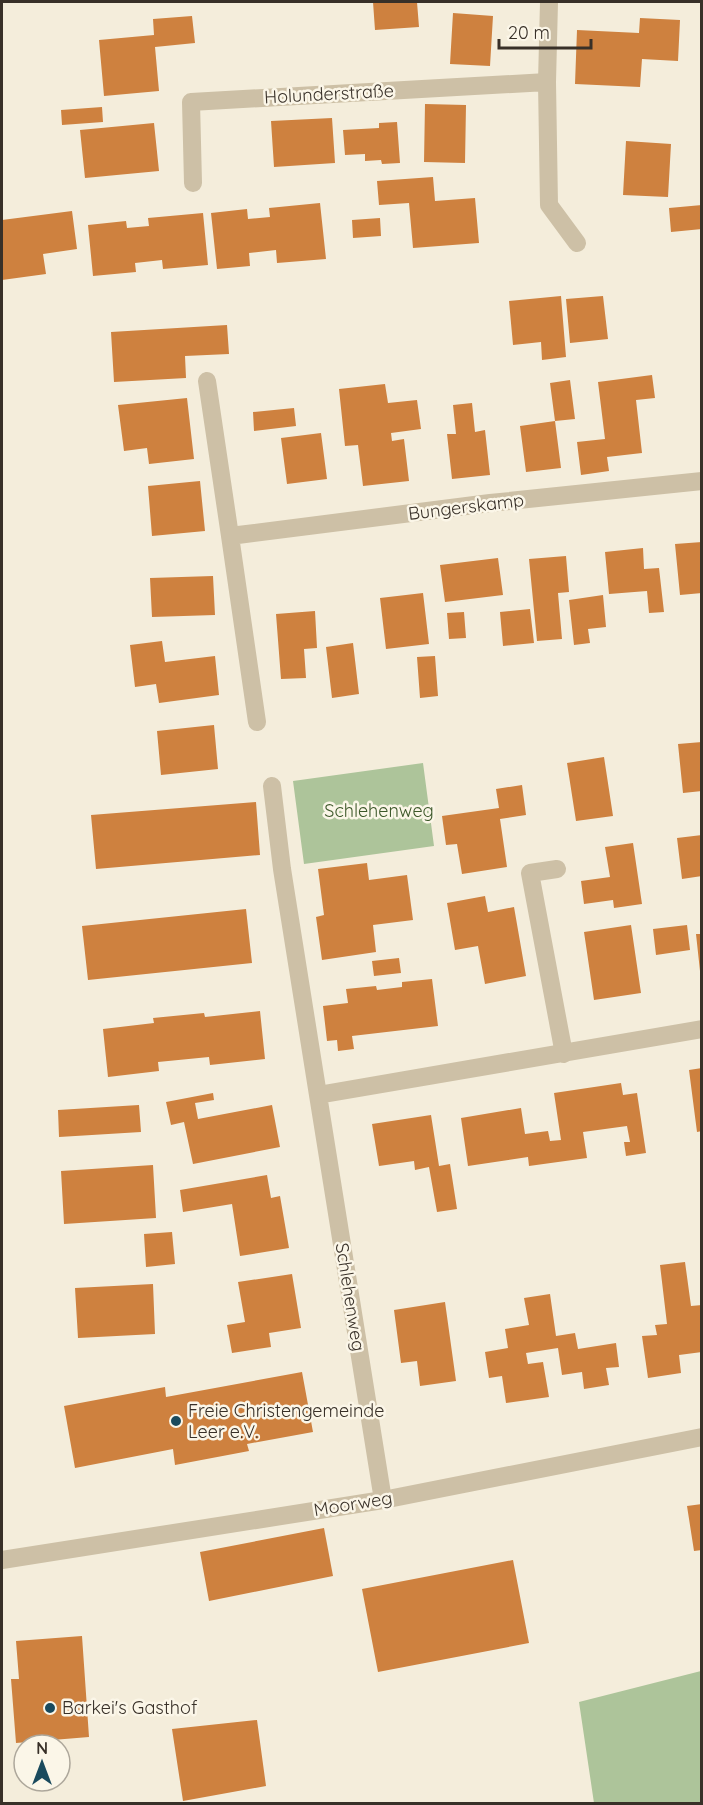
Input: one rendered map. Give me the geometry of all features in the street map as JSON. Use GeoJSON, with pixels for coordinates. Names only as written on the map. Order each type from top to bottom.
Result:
{"type":"FeatureCollection","features":[{"type":"Feature","properties":{"kind":"street"},"geometry":{"type":"LineString","coordinates":[[549,2],[546,82],[549,205],[577,243]]}},
{"type":"Feature","properties":{"kind":"street","name":"Holunderstraße"},"geometry":{"type":"LineString","coordinates":[[193,183],[191,102],[546,82]]}},
{"type":"Feature","properties":{"kind":"street"},"geometry":{"type":"LineString","coordinates":[[207,381],[257,722]]}},
{"type":"Feature","properties":{"kind":"street","name":"Bungerskamp"},"geometry":{"type":"LineString","coordinates":[[230,536],[490,503],[702,481]]}},
{"type":"Feature","properties":{"kind":"street","name":"Schlehenweg"},"geometry":{"type":"LineString","coordinates":[[272,786],[282,869],[383,1500]]}},
{"type":"Feature","properties":{"kind":"street"},"geometry":{"type":"LineString","coordinates":[[557,869],[530,873],[564,1054]]}},
{"type":"Feature","properties":{"kind":"street"},"geometry":{"type":"LineString","coordinates":[[318,1095],[702,1029]]}},
{"type":"Feature","properties":{"kind":"street","name":"Moorweg"},"geometry":{"type":"LineString","coordinates":[[2,1560],[383,1500],[702,1437]]}},
{"type":"Feature","properties":{"kind":"green space","name":"Schlehenweg"},"geometry":{"type":"Polygon","coordinates":[[[423,763],[434,846],[304,864],[293,781],[423,763]]]}},
{"type":"Feature","properties":{"kind":"green space"},"geometry":{"type":"Polygon","coordinates":[[[701,1671],[701,1803],[594,1803],[579,1702],[701,1671]]]}},
{"type":"Feature","properties":{"kind":"building"},"geometry":{"type":"Polygon","coordinates":[[[373,2],[417,2],[419,27],[375,30],[373,2]]]}},
{"type":"Feature","properties":{"kind":"building"},"geometry":{"type":"Polygon","coordinates":[[[453,13],[493,16],[490,66],[450,64],[453,13]]]}},
{"type":"Feature","properties":{"kind":"building"},"geometry":{"type":"Polygon","coordinates":[[[192,16],[195,43],[155,47],[159,91],[104,96],[99,40],[154,35],[153,19],[192,16]]]}},
{"type":"Feature","properties":{"kind":"building"},"geometry":{"type":"Polygon","coordinates":[[[640,18],[680,20],[678,61],[642,59],[640,87],[575,84],[577,30],[639,33],[640,18]]]}},
{"type":"Feature","properties":{"kind":"building"},"geometry":{"type":"Polygon","coordinates":[[[425,104],[466,105],[465,163],[424,162],[425,104]]]}},
{"type":"Feature","properties":{"kind":"building"},"geometry":{"type":"Polygon","coordinates":[[[102,107],[103,122],[62,125],[61,110],[102,107]]]}},
{"type":"Feature","properties":{"kind":"building"},"geometry":{"type":"Polygon","coordinates":[[[332,118],[335,163],[274,167],[271,121],[332,118]]]}},
{"type":"Feature","properties":{"kind":"building"},"geometry":{"type":"Polygon","coordinates":[[[397,122],[400,163],[382,164],[381,160],[365,161],[365,154],[345,155],[343,130],[379,128],[379,123],[397,122]]]}},
{"type":"Feature","properties":{"kind":"building"},"geometry":{"type":"Polygon","coordinates":[[[154,123],[159,171],[85,178],[80,130],[154,123]]]}},
{"type":"Feature","properties":{"kind":"building"},"geometry":{"type":"Polygon","coordinates":[[[626,141],[671,144],[668,197],[623,195],[626,141]]]}},
{"type":"Feature","properties":{"kind":"building"},"geometry":{"type":"Polygon","coordinates":[[[433,177],[435,201],[475,198],[479,243],[413,248],[409,203],[379,205],[377,181],[433,177]]]}},
{"type":"Feature","properties":{"kind":"building"},"geometry":{"type":"Polygon","coordinates":[[[320,203],[326,259],[277,263],[276,250],[249,253],[250,266],[217,269],[211,213],[247,209],[248,219],[270,217],[269,208],[320,203]]]}},
{"type":"Feature","properties":{"kind":"building"},"geometry":{"type":"Polygon","coordinates":[[[702,205],[702,229],[671,232],[669,208],[702,205]]]}},
{"type":"Feature","properties":{"kind":"building"},"geometry":{"type":"Polygon","coordinates":[[[72,211],[77,249],[43,254],[46,274],[2,280],[2,220],[72,211]]]}},
{"type":"Feature","properties":{"kind":"building"},"geometry":{"type":"Polygon","coordinates":[[[203,213],[208,265],[163,269],[162,260],[135,263],[136,272],[93,276],[88,225],[126,221],[127,228],[149,226],[148,218],[203,213]]]}},
{"type":"Feature","properties":{"kind":"building"},"geometry":{"type":"Polygon","coordinates":[[[380,218],[381,236],[353,238],[352,220],[380,218]]]}},
{"type":"Feature","properties":{"kind":"building"},"geometry":{"type":"Polygon","coordinates":[[[561,296],[566,357],[542,360],[541,342],[513,345],[509,301],[561,296]]]}},
{"type":"Feature","properties":{"kind":"building"},"geometry":{"type":"Polygon","coordinates":[[[603,296],[608,339],[570,343],[566,299],[603,296]]]}},
{"type":"Feature","properties":{"kind":"building"},"geometry":{"type":"Polygon","coordinates":[[[227,325],[229,354],[185,356],[186,378],[114,382],[111,332],[227,325]]]}},
{"type":"Feature","properties":{"kind":"building"},"geometry":{"type":"Polygon","coordinates":[[[652,375],[655,398],[636,400],[642,453],[607,457],[609,471],[581,475],[577,442],[605,439],[598,382],[652,375]]]}},
{"type":"Feature","properties":{"kind":"building"},"geometry":{"type":"Polygon","coordinates":[[[570,380],[575,419],[555,421],[550,383],[570,380]]]}},
{"type":"Feature","properties":{"kind":"building"},"geometry":{"type":"Polygon","coordinates":[[[385,384],[388,403],[417,400],[421,429],[391,433],[392,441],[404,439],[409,481],[363,486],[358,445],[345,446],[339,389],[385,384]]]}},
{"type":"Feature","properties":{"kind":"building"},"geometry":{"type":"Polygon","coordinates":[[[187,398],[194,459],[149,464],[147,448],[124,451],[118,405],[187,398]]]}},
{"type":"Feature","properties":{"kind":"building"},"geometry":{"type":"Polygon","coordinates":[[[472,403],[475,432],[485,430],[490,475],[452,479],[447,434],[456,434],[453,405],[472,403]]]}},
{"type":"Feature","properties":{"kind":"building"},"geometry":{"type":"Polygon","coordinates":[[[294,408],[296,426],[254,431],[253,412],[294,408]]]}},
{"type":"Feature","properties":{"kind":"building"},"geometry":{"type":"Polygon","coordinates":[[[555,421],[561,468],[526,472],[520,426],[555,421]]]}},
{"type":"Feature","properties":{"kind":"building"},"geometry":{"type":"Polygon","coordinates":[[[321,433],[327,479],[287,484],[281,438],[321,433]]]}},
{"type":"Feature","properties":{"kind":"building"},"geometry":{"type":"Polygon","coordinates":[[[200,481],[205,531],[152,536],[148,486],[200,481]]]}},
{"type":"Feature","properties":{"kind":"building"},"geometry":{"type":"Polygon","coordinates":[[[702,542],[702,593],[680,595],[675,544],[702,542]]]}},
{"type":"Feature","properties":{"kind":"building"},"geometry":{"type":"Polygon","coordinates":[[[643,548],[644,569],[659,568],[664,612],[649,613],[647,591],[609,594],[605,552],[643,548]]]}},
{"type":"Feature","properties":{"kind":"building"},"geometry":{"type":"Polygon","coordinates":[[[566,556],[569,592],[558,593],[562,639],[537,641],[529,559],[566,556]]]}},
{"type":"Feature","properties":{"kind":"building"},"geometry":{"type":"Polygon","coordinates":[[[498,558],[503,595],[445,602],[440,565],[498,558]]]}},
{"type":"Feature","properties":{"kind":"building"},"geometry":{"type":"Polygon","coordinates":[[[213,576],[215,615],[152,617],[150,578],[213,576]]]}},
{"type":"Feature","properties":{"kind":"building"},"geometry":{"type":"Polygon","coordinates":[[[423,593],[429,644],[386,649],[380,598],[423,593]]]}},
{"type":"Feature","properties":{"kind":"building"},"geometry":{"type":"Polygon","coordinates":[[[603,595],[606,627],[588,629],[590,643],[574,645],[569,600],[603,595]]]}},
{"type":"Feature","properties":{"kind":"building"},"geometry":{"type":"Polygon","coordinates":[[[530,609],[534,643],[503,646],[500,612],[530,609]]]}},
{"type":"Feature","properties":{"kind":"building"},"geometry":{"type":"Polygon","coordinates":[[[315,611],[317,648],[304,649],[306,678],[281,679],[276,614],[315,611]]]}},
{"type":"Feature","properties":{"kind":"building"},"geometry":{"type":"Polygon","coordinates":[[[464,612],[466,638],[449,639],[447,613],[464,612]]]}},
{"type":"Feature","properties":{"kind":"building"},"geometry":{"type":"Polygon","coordinates":[[[162,641],[165,662],[215,656],[219,695],[159,703],[156,684],[135,687],[130,645],[162,641]]]}},
{"type":"Feature","properties":{"kind":"building"},"geometry":{"type":"Polygon","coordinates":[[[353,643],[359,694],[332,698],[326,647],[353,643]]]}},
{"type":"Feature","properties":{"kind":"building"},"geometry":{"type":"Polygon","coordinates":[[[435,656],[438,696],[420,698],[417,657],[435,656]]]}},
{"type":"Feature","properties":{"kind":"building"},"geometry":{"type":"Polygon","coordinates":[[[214,725],[218,769],[161,775],[157,731],[214,725]]]}},
{"type":"Feature","properties":{"kind":"building"},"geometry":{"type":"Polygon","coordinates":[[[702,742],[702,791],[683,793],[678,744],[702,742]]]}},
{"type":"Feature","properties":{"kind":"building"},"geometry":{"type":"Polygon","coordinates":[[[604,757],[613,816],[576,821],[567,763],[604,757]]]}},
{"type":"Feature","properties":{"kind":"building"},"geometry":{"type":"Polygon","coordinates":[[[522,785],[526,815],[500,819],[507,867],[462,874],[457,844],[446,845],[442,816],[499,808],[496,789],[522,785]]]}},
{"type":"Feature","properties":{"kind":"building"},"geometry":{"type":"Polygon","coordinates":[[[256,802],[260,855],[96,869],[91,815],[256,802]]]}},
{"type":"Feature","properties":{"kind":"building"},"geometry":{"type":"Polygon","coordinates":[[[702,835],[702,876],[682,879],[677,838],[702,835]]]}},
{"type":"Feature","properties":{"kind":"building"},"geometry":{"type":"Polygon","coordinates":[[[633,843],[642,904],[614,908],[613,900],[584,904],[581,881],[610,877],[605,847],[633,843]]]}},
{"type":"Feature","properties":{"kind":"building"},"geometry":{"type":"Polygon","coordinates":[[[367,863],[369,880],[407,875],[413,920],[373,925],[376,952],[322,960],[316,917],[324,915],[318,869],[367,863]]]}},
{"type":"Feature","properties":{"kind":"building"},"geometry":{"type":"Polygon","coordinates":[[[485,896],[488,912],[514,907],[526,976],[485,984],[478,946],[455,950],[447,903],[485,896]]]}},
{"type":"Feature","properties":{"kind":"building"},"geometry":{"type":"Polygon","coordinates":[[[246,909],[252,963],[88,980],[82,926],[246,909]]]}},
{"type":"Feature","properties":{"kind":"building"},"geometry":{"type":"Polygon","coordinates":[[[631,925],[641,993],[594,1000],[584,932],[631,925]]]}},
{"type":"Feature","properties":{"kind":"building"},"geometry":{"type":"Polygon","coordinates":[[[687,925],[690,950],[656,955],[653,929],[687,925]]]}},
{"type":"Feature","properties":{"kind":"building"},"geometry":{"type":"Polygon","coordinates":[[[696,934],[702,934],[702,971],[700,971],[696,934]]]}},
{"type":"Feature","properties":{"kind":"building"},"geometry":{"type":"Polygon","coordinates":[[[399,958],[401,973],[374,976],[372,961],[399,958]]]}},
{"type":"Feature","properties":{"kind":"building"},"geometry":{"type":"Polygon","coordinates":[[[432,979],[438,1026],[352,1036],[354,1049],[338,1051],[337,1040],[327,1041],[323,1006],[348,1003],[346,989],[376,986],[377,990],[402,987],[402,982],[432,979]]]}},
{"type":"Feature","properties":{"kind":"building"},"geometry":{"type":"Polygon","coordinates":[[[260,1011],[265,1059],[210,1065],[209,1057],[158,1062],[159,1071],[108,1077],[103,1029],[154,1023],[153,1018],[204,1013],[205,1017],[260,1011]]]}},
{"type":"Feature","properties":{"kind":"building"},"geometry":{"type":"Polygon","coordinates":[[[702,1068],[702,1131],[697,1132],[689,1070],[702,1068]]]}},
{"type":"Feature","properties":{"kind":"building"},"geometry":{"type":"Polygon","coordinates":[[[621,1083],[623,1095],[637,1093],[646,1153],[626,1156],[624,1142],[630,1142],[627,1126],[583,1132],[587,1158],[529,1166],[528,1157],[468,1166],[461,1118],[521,1108],[525,1134],[548,1131],[550,1141],[561,1140],[554,1093],[621,1083]]]}},
{"type":"Feature","properties":{"kind":"building"},"geometry":{"type":"Polygon","coordinates":[[[213,1093],[214,1100],[195,1103],[198,1119],[272,1105],[280,1147],[193,1164],[184,1122],[171,1125],[166,1102],[213,1093]]]}},
{"type":"Feature","properties":{"kind":"building"},"geometry":{"type":"Polygon","coordinates":[[[139,1105],[141,1132],[59,1137],[58,1110],[139,1105]]]}},
{"type":"Feature","properties":{"kind":"building"},"geometry":{"type":"Polygon","coordinates":[[[431,1115],[439,1166],[450,1164],[457,1209],[437,1212],[429,1167],[415,1170],[414,1161],[379,1166],[372,1124],[431,1115]]]}},
{"type":"Feature","properties":{"kind":"building"},"geometry":{"type":"Polygon","coordinates":[[[153,1165],[156,1218],[64,1224],[61,1171],[153,1165]]]}},
{"type":"Feature","properties":{"kind":"building"},"geometry":{"type":"Polygon","coordinates":[[[267,1175],[271,1198],[280,1196],[289,1248],[240,1256],[232,1204],[183,1212],[180,1190],[267,1175]]]}},
{"type":"Feature","properties":{"kind":"building"},"geometry":{"type":"Polygon","coordinates":[[[172,1232],[175,1264],[146,1267],[144,1234],[172,1232]]]}},
{"type":"Feature","properties":{"kind":"building"},"geometry":{"type":"Polygon","coordinates":[[[685,1262],[691,1306],[702,1305],[702,1352],[679,1355],[681,1373],[648,1378],[642,1336],[657,1335],[655,1325],[667,1324],[660,1265],[685,1262]]]}},
{"type":"Feature","properties":{"kind":"building"},"geometry":{"type":"Polygon","coordinates":[[[292,1274],[301,1328],[269,1333],[271,1347],[232,1353],[227,1325],[245,1322],[238,1282],[292,1274]]]}},
{"type":"Feature","properties":{"kind":"building"},"geometry":{"type":"Polygon","coordinates":[[[153,1284],[155,1334],[78,1338],[75,1288],[153,1284]]]}},
{"type":"Feature","properties":{"kind":"building"},"geometry":{"type":"Polygon","coordinates":[[[550,1294],[556,1336],[575,1333],[578,1349],[616,1343],[619,1367],[606,1368],[609,1385],[584,1389],[582,1372],[562,1375],[558,1348],[526,1353],[528,1364],[543,1362],[549,1397],[506,1403],[502,1376],[489,1378],[485,1352],[508,1348],[505,1329],[529,1325],[524,1298],[550,1294]]]}},
{"type":"Feature","properties":{"kind":"building"},"geometry":{"type":"Polygon","coordinates":[[[445,1302],[456,1381],[420,1386],[417,1361],[401,1363],[394,1310],[445,1302]]]}},
{"type":"Feature","properties":{"kind":"building"},"geometry":{"type":"Polygon","coordinates":[[[302,1372],[313,1432],[247,1444],[249,1451],[175,1465],[173,1449],[75,1468],[64,1406],[165,1387],[166,1397],[302,1372]]]}},
{"type":"Feature","properties":{"kind":"building"},"geometry":{"type":"Polygon","coordinates":[[[702,1504],[702,1550],[694,1551],[687,1506],[702,1504]]]}},
{"type":"Feature","properties":{"kind":"building"},"geometry":{"type":"Polygon","coordinates":[[[324,1528],[333,1576],[209,1601],[200,1552],[324,1528]]]}},
{"type":"Feature","properties":{"kind":"building"},"geometry":{"type":"Polygon","coordinates":[[[513,1560],[529,1643],[378,1672],[362,1589],[513,1560]]]}},
{"type":"Feature","properties":{"kind":"building","name":"Barkei's Gasthof"},"geometry":{"type":"Polygon","coordinates":[[[82,1636],[89,1737],[72,1738],[72,1733],[15,1733],[11,1679],[19,1679],[16,1641],[82,1636]]]}},
{"type":"Feature","properties":{"kind":"building"},"geometry":{"type":"Polygon","coordinates":[[[257,1720],[266,1786],[183,1801],[172,1729],[257,1720]]]}},
{"type":"Feature","properties":{"kind":"place","name":"Freie Christengemeinde Leer e.V."},"geometry":{"type":"Point","coordinates":[176,1421]}},
{"type":"Feature","properties":{"kind":"place","name":"Barkei's Gasthof"},"geometry":{"type":"Point","coordinates":[50,1708]}}]}
